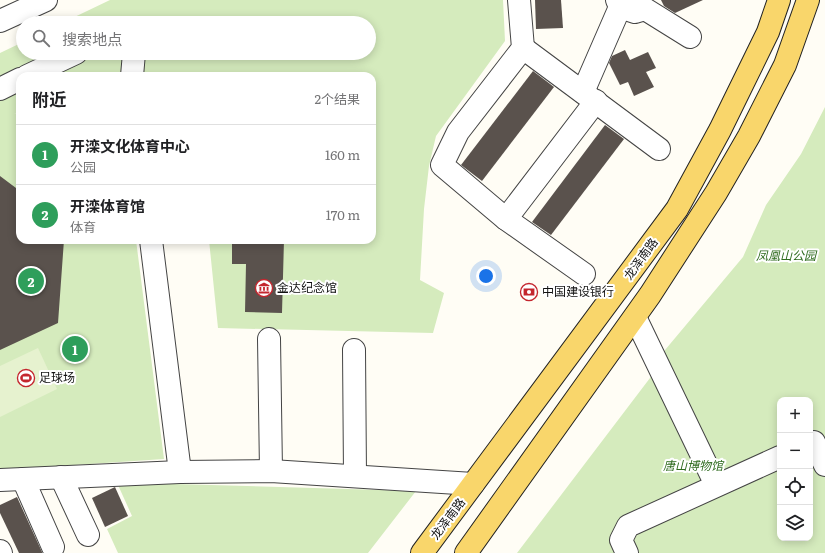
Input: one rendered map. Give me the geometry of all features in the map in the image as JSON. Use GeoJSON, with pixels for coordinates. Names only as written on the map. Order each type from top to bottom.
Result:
{"type":"FeatureCollection","features":[{"type":"Feature","properties":{"kind":"main road","name":"龙泽南路"},"geometry":{"type":"LineString","coordinates":[[422,553],[677,209],[720,130],[762,46],[779,0]]}},
{"type":"Feature","properties":{"kind":"main road"},"geometry":{"type":"LineString","coordinates":[[466,553],[635,317],[716,193],[749,136],[785,65],[808,0]]}},
{"type":"Feature","properties":{"kind":"street"},"geometry":{"type":"LineString","coordinates":[[519,0],[523,48],[458,132],[442,165],[506,219],[584,274]]}},
{"type":"Feature","properties":{"kind":"street"},"geometry":{"type":"LineString","coordinates":[[0,21],[40,1]]}},
{"type":"Feature","properties":{"kind":"street"},"geometry":{"type":"LineString","coordinates":[[506,219],[590,97],[618,3],[635,12],[645,9],[690,38]]}},
{"type":"Feature","properties":{"kind":"street"},"geometry":{"type":"LineString","coordinates":[[523,48],[659,149]]}},
{"type":"Feature","properties":{"kind":"street"},"geometry":{"type":"LineString","coordinates":[[36,72],[61,60]]}},
{"type":"Feature","properties":{"kind":"street"},"geometry":{"type":"LineString","coordinates":[[132,72],[133,60]]}},
{"type":"Feature","properties":{"kind":"street"},"geometry":{"type":"LineString","coordinates":[[0,89],[16,81]]}},
{"type":"Feature","properties":{"kind":"street"},"geometry":{"type":"LineString","coordinates":[[152,244],[180,472]]}},
{"type":"Feature","properties":{"kind":"street"},"geometry":{"type":"LineString","coordinates":[[635,317],[716,485]]}},
{"type":"Feature","properties":{"kind":"street"},"geometry":{"type":"LineString","coordinates":[[269,339],[271,472]]}},
{"type":"Feature","properties":{"kind":"street"},"geometry":{"type":"LineString","coordinates":[[354,350],[355,476]]}},
{"type":"Feature","properties":{"kind":"street"},"geometry":{"type":"LineString","coordinates":[[816,440],[825,465]]}},
{"type":"Feature","properties":{"kind":"street"},"geometry":{"type":"LineString","coordinates":[[627,553],[621,540],[628,526],[777,458]]}},
{"type":"Feature","properties":{"kind":"street"},"geometry":{"type":"LineString","coordinates":[[0,480],[180,472],[271,472],[473,484]]}},
{"type":"Feature","properties":{"kind":"street"},"geometry":{"type":"LineString","coordinates":[[61,477],[88,535]]}},
{"type":"Feature","properties":{"kind":"street"},"geometry":{"type":"LineString","coordinates":[[23,479],[53,547]]}},
{"type":"Feature","properties":{"kind":"green space"},"geometry":{"type":"Polygon","coordinates":[[[110,0],[503,0],[505,41],[436,136],[429,166],[424,209],[420,280],[444,293],[433,333],[218,328],[209,244],[376,244],[376,72],[16,72],[16,113],[14,114],[16,113],[16,244],[137,244],[164,459],[0,470],[0,53],[16,45],[16,60],[376,60],[376,16],[77,16],[110,0]]]}},
{"type":"Feature","properties":{"kind":"green space","name":"唐山博物馆"},"geometry":{"type":"Polygon","coordinates":[[[825,107],[825,553],[517,553],[650,378],[665,350],[743,257],[766,205],[801,154],[825,107]]]}},
{"type":"Feature","properties":{"kind":"green space","name":"足球场"},"geometry":{"type":"Polygon","coordinates":[[[38,348],[57,389],[0,417],[0,366],[38,348]]]}},
{"type":"Feature","properties":{"kind":"green space"},"geometry":{"type":"Polygon","coordinates":[[[165,474],[174,484],[416,491],[368,553],[118,553],[107,529],[132,516],[118,485],[165,474]]]}},
{"type":"Feature","properties":{"kind":"building"},"geometry":{"type":"Polygon","coordinates":[[[535,0],[561,0],[563,28],[536,29],[535,0]]]}},
{"type":"Feature","properties":{"kind":"building"},"geometry":{"type":"Polygon","coordinates":[[[661,0],[703,0],[675,13],[664,6],[661,0]]]}},
{"type":"Feature","properties":{"kind":"building"},"geometry":{"type":"Polygon","coordinates":[[[625,50],[630,60],[648,52],[656,68],[646,72],[654,87],[634,96],[628,82],[620,85],[609,63],[612,56],[625,50]]]}},
{"type":"Feature","properties":{"kind":"building"},"geometry":{"type":"Polygon","coordinates":[[[533,71],[554,87],[482,181],[461,165],[533,71]]]}},
{"type":"Feature","properties":{"kind":"building"},"geometry":{"type":"Polygon","coordinates":[[[605,125],[624,139],[551,235],[532,222],[605,125]]]}},
{"type":"Feature","properties":{"kind":"building"},"geometry":{"type":"Polygon","coordinates":[[[0,176],[16,188],[16,244],[64,244],[58,323],[0,350],[0,176]]]}},
{"type":"Feature","properties":{"kind":"building","name":"金达纪念馆"},"geometry":{"type":"Polygon","coordinates":[[[232,244],[284,244],[282,313],[245,312],[246,264],[232,264],[232,244]]]}},
{"type":"Feature","properties":{"kind":"building"},"geometry":{"type":"Polygon","coordinates":[[[115,487],[128,516],[105,527],[92,498],[115,487]]]}},
{"type":"Feature","properties":{"kind":"building"},"geometry":{"type":"Polygon","coordinates":[[[17,497],[42,553],[19,553],[0,513],[0,505],[17,497]]]}},
{"type":"Feature","properties":{"kind":"place","name":"开滦体育馆"},"geometry":{"type":"Point","coordinates":[31,281]}},
{"type":"Feature","properties":{"kind":"place","name":"金达纪念馆"},"geometry":{"type":"Point","coordinates":[264,288]}},
{"type":"Feature","properties":{"kind":"place","name":"中国建设银行"},"geometry":{"type":"Point","coordinates":[529,292]}},
{"type":"Feature","properties":{"kind":"place","name":"开滦文化体育中心"},"geometry":{"type":"Point","coordinates":[75,349]}},
{"type":"Feature","properties":{"kind":"place","name":"足球场"},"geometry":{"type":"Point","coordinates":[26,378]}},
{"type":"Feature","properties":{"kind":"park label","name":"凤凰山公园"},"geometry":{"type":"Point","coordinates":[786,256]}}]}
